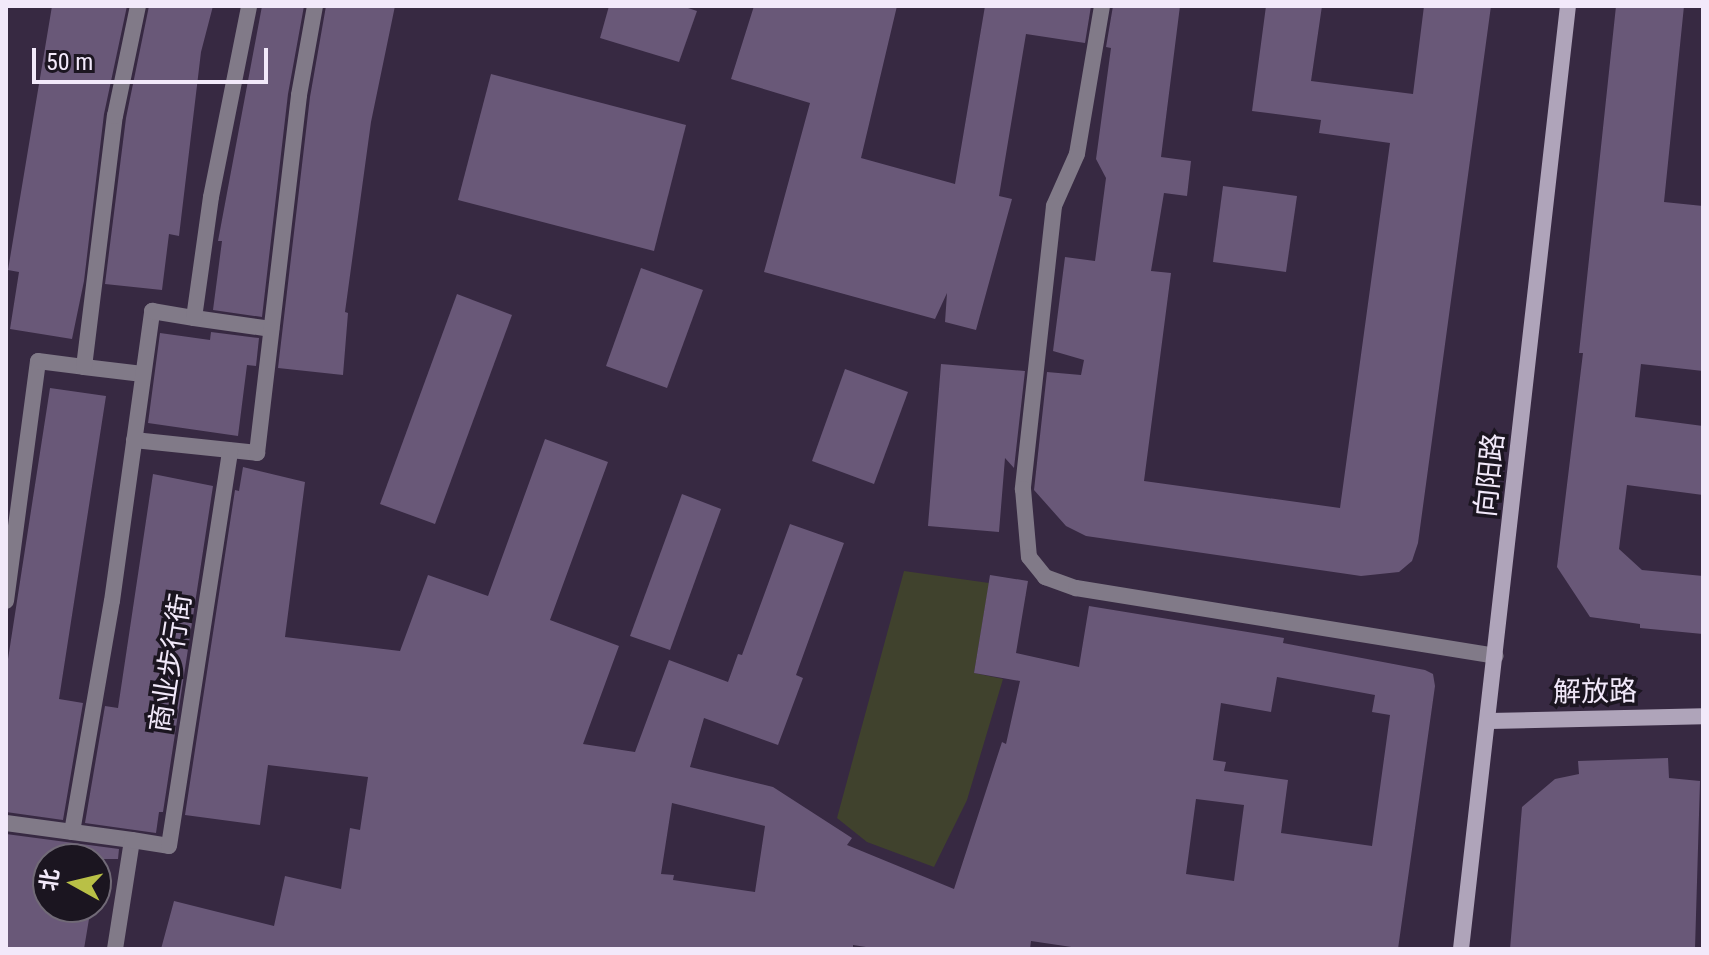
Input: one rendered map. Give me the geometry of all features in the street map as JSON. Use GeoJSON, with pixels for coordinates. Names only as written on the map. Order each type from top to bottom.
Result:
{"type":"FeatureCollection","features":[{"type":"Feature","properties":{"kind":"main road","name":"向阳路"},"geometry":{"type":"LineString","coordinates":[[1461,949],[1568,6]]}},
{"type":"Feature","properties":{"kind":"main road","name":"解放路"},"geometry":{"type":"LineString","coordinates":[[1489,721],[1703,716]]}},
{"type":"Feature","properties":{"kind":"street"},"geometry":{"type":"LineString","coordinates":[[84,367],[115,116],[138,6]]}},
{"type":"Feature","properties":{"kind":"street"},"geometry":{"type":"LineString","coordinates":[[194,318],[211,197],[249,6]]}},
{"type":"Feature","properties":{"kind":"street"},"geometry":{"type":"LineString","coordinates":[[134,440],[257,453],[299,95],[315,6]]}},
{"type":"Feature","properties":{"kind":"street"},"geometry":{"type":"LineString","coordinates":[[1102,6],[1077,154],[1054,206],[1023,489],[1029,557],[1045,577],[1076,588],[1496,656]]}},
{"type":"Feature","properties":{"kind":"street"},"geometry":{"type":"LineString","coordinates":[[72,832],[112,601],[152,311],[271,329]]}},
{"type":"Feature","properties":{"kind":"street"},"geometry":{"type":"LineString","coordinates":[[6,601],[38,361],[143,374]]}},
{"type":"Feature","properties":{"kind":"street","name":"商业步行街"},"geometry":{"type":"LineString","coordinates":[[6,823],[169,846],[230,451]]}},
{"type":"Feature","properties":{"kind":"street"},"geometry":{"type":"LineString","coordinates":[[115,949],[132,840]]}},
{"type":"Feature","properties":{"kind":"green space"},"geometry":{"type":"Polygon","coordinates":[[[904,571],[989,583],[974,673],[1003,679],[967,800],[934,867],[867,842],[837,818],[904,571]]]}},
{"type":"Feature","properties":{"kind":"building"},"geometry":{"type":"Polygon","coordinates":[[[52,6],[127,6],[104,114],[84,281],[72,339],[10,329],[19,272],[8,270],[52,6]]]}},
{"type":"Feature","properties":{"kind":"building"},"geometry":{"type":"Polygon","coordinates":[[[149,6],[213,6],[201,52],[179,236],[169,234],[162,290],[105,284],[126,118],[149,6]]]}},
{"type":"Feature","properties":{"kind":"building"},"geometry":{"type":"Polygon","coordinates":[[[262,6],[304,6],[288,94],[262,317],[213,310],[222,241],[218,241],[262,6]]]}},
{"type":"Feature","properties":{"kind":"building"},"geometry":{"type":"Polygon","coordinates":[[[326,6],[395,6],[371,122],[345,312],[348,313],[343,375],[278,368],[310,97],[326,6]]]}},
{"type":"Feature","properties":{"kind":"building"},"geometry":{"type":"Polygon","coordinates":[[[609,6],[682,6],[697,11],[679,62],[600,38],[609,6]]]}},
{"type":"Feature","properties":{"kind":"building"},"geometry":{"type":"Polygon","coordinates":[[[754,6],[897,6],[861,158],[955,184],[985,6],[1091,6],[1085,43],[1026,34],[999,196],[1012,199],[976,330],[945,322],[947,293],[935,319],[764,272],[810,103],[731,79],[754,6]]]}},
{"type":"Feature","properties":{"kind":"building"},"geometry":{"type":"Polygon","coordinates":[[[1113,6],[1180,6],[1161,157],[1191,161],[1187,196],[1164,193],[1151,271],[1171,273],[1144,481],[1340,508],[1390,143],[1319,133],[1321,120],[1252,111],[1266,6],[1322,6],[1311,81],[1413,94],[1424,6],[1491,6],[1418,543],[1412,561],[1399,572],[1361,576],[1086,536],[1066,526],[1034,490],[1047,372],[1081,375],[1084,360],[1053,351],[1065,257],[1095,261],[1106,178],[1096,159],[1111,48],[1106,47],[1113,6]]]}},
{"type":"Feature","properties":{"kind":"building"},"geometry":{"type":"Polygon","coordinates":[[[1616,6],[1684,6],[1664,202],[1703,206],[1703,371],[1641,364],[1635,417],[1703,426],[1703,495],[1627,485],[1619,549],[1642,570],[1703,576],[1703,634],[1640,628],[1640,624],[1590,617],[1557,567],[1583,353],[1579,353],[1616,6]]]}},
{"type":"Feature","properties":{"kind":"building"},"geometry":{"type":"Polygon","coordinates":[[[491,74],[686,125],[654,251],[458,200],[491,74]]]}},
{"type":"Feature","properties":{"kind":"building"},"geometry":{"type":"Polygon","coordinates":[[[1223,186],[1297,196],[1286,272],[1213,262],[1223,186]]]}},
{"type":"Feature","properties":{"kind":"building"},"geometry":{"type":"Polygon","coordinates":[[[641,268],[703,290],[667,388],[606,366],[641,268]]]}},
{"type":"Feature","properties":{"kind":"building"},"geometry":{"type":"Polygon","coordinates":[[[457,294],[512,315],[435,524],[380,504],[457,294]]]}},
{"type":"Feature","properties":{"kind":"building"},"geometry":{"type":"Polygon","coordinates":[[[211,332],[259,338],[256,366],[247,365],[238,436],[148,423],[160,333],[210,340],[211,332]]]}},
{"type":"Feature","properties":{"kind":"building"},"geometry":{"type":"Polygon","coordinates":[[[941,364],[1025,371],[1014,468],[1005,458],[999,532],[928,526],[941,364]]]}},
{"type":"Feature","properties":{"kind":"building"},"geometry":{"type":"Polygon","coordinates":[[[845,369],[908,392],[874,484],[812,461],[845,369]]]}},
{"type":"Feature","properties":{"kind":"building"},"geometry":{"type":"Polygon","coordinates":[[[50,388],[106,396],[59,699],[83,703],[63,820],[6,812],[6,672],[50,388]]]}},
{"type":"Feature","properties":{"kind":"building"},"geometry":{"type":"Polygon","coordinates":[[[545,439],[608,462],[550,620],[619,646],[583,744],[635,752],[669,660],[728,682],[738,654],[742,655],[790,524],[844,543],[796,675],[803,678],[778,745],[704,718],[690,767],[773,787],[852,838],[847,845],[954,889],[1002,742],[1006,744],[1020,681],[974,673],[990,575],[1028,581],[1016,653],[1079,667],[1089,606],[1284,638],[1283,643],[1425,670],[1433,674],[1435,686],[1398,949],[1085,949],[1031,941],[1030,949],[879,949],[853,945],[853,949],[161,949],[174,901],[274,926],[285,876],[341,889],[350,828],[360,830],[368,777],[268,765],[260,825],[185,815],[235,490],[239,491],[243,467],[305,482],[285,637],[400,651],[428,575],[488,596],[545,439]],[[1277,677],[1271,712],[1221,703],[1213,760],[1226,762],[1224,771],[1288,780],[1281,833],[1372,846],[1390,715],[1372,712],[1375,695],[1277,677]],[[1196,799],[1186,874],[1234,881],[1244,805],[1196,799]],[[672,803],[661,874],[674,875],[673,880],[755,892],[765,826],[672,803]]]}},
{"type":"Feature","properties":{"kind":"building"},"geometry":{"type":"Polygon","coordinates":[[[153,474],[213,486],[163,812],[159,812],[156,833],[85,823],[105,706],[118,708],[153,474]]]}},
{"type":"Feature","properties":{"kind":"building"},"geometry":{"type":"Polygon","coordinates":[[[682,494],[721,509],[670,650],[630,636],[682,494]]]}},
{"type":"Feature","properties":{"kind":"building"},"geometry":{"type":"Polygon","coordinates":[[[1668,758],[1669,778],[1700,781],[1695,949],[1510,949],[1522,807],[1555,779],[1579,774],[1578,761],[1668,758]]]}},
{"type":"Feature","properties":{"kind":"building"},"geometry":{"type":"Polygon","coordinates":[[[6,834],[74,843],[32,843],[32,923],[88,923],[84,949],[6,949],[6,834]]]}},
{"type":"Feature","properties":{"kind":"building"},"geometry":{"type":"Polygon","coordinates":[[[112,848],[119,849],[118,859],[112,859],[112,848]]]}}]}
